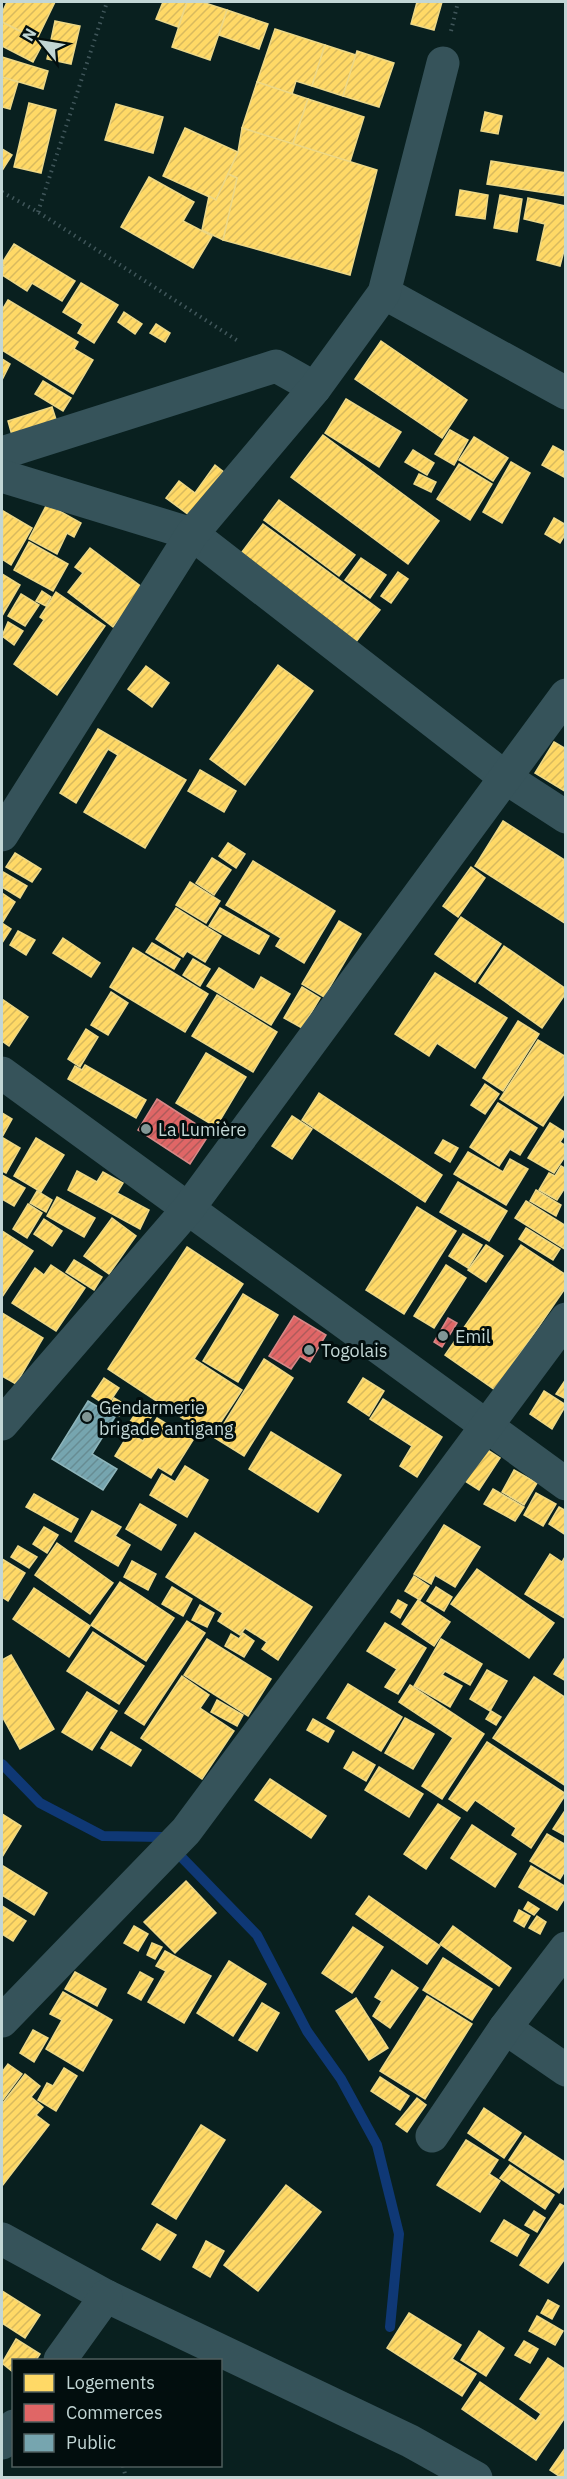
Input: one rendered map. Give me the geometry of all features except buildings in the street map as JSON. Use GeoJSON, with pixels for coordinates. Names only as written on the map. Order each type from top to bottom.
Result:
{"type":"FeatureCollection","features":[{"type":"Feature","properties":{"kind":"street"},"geometry":{"type":"LineString","coordinates":[[2,835],[192,534],[315,388],[384,293],[443,63]]}},
{"type":"Feature","properties":{"kind":"street"},"geometry":{"type":"LineString","coordinates":[[384,293],[566,393]]}},
{"type":"Feature","properties":{"kind":"street"},"geometry":{"type":"LineString","coordinates":[[2,453],[276,366],[315,388]]}},
{"type":"Feature","properties":{"kind":"street"},"geometry":{"type":"LineString","coordinates":[[2,476],[192,534],[506,778],[566,817]]}},
{"type":"Feature","properties":{"kind":"street"},"geometry":{"type":"LineString","coordinates":[[2,1424],[188,1209],[566,695]]}},
{"type":"Feature","properties":{"kind":"street"},"geometry":{"type":"LineString","coordinates":[[2,1073],[566,1484]]}},
{"type":"Feature","properties":{"kind":"street"},"geometry":{"type":"LineString","coordinates":[[2,2021],[186,1831],[566,1319]]}},
{"type":"Feature","properties":{"kind":"street"},"geometry":{"type":"LineString","coordinates":[[432,2136],[506,2028],[566,1948]]}},
{"type":"Feature","properties":{"kind":"street"},"geometry":{"type":"LineString","coordinates":[[506,2028],[566,2070]]}},
{"type":"Feature","properties":{"kind":"street"},"geometry":{"type":"LineString","coordinates":[[2,2239],[106,2296],[410,2440],[476,2478]]}},
{"type":"Feature","properties":{"kind":"street"},"geometry":{"type":"LineString","coordinates":[[61,2359],[106,2296]]}},
{"type":"Feature","properties":{"kind":"street"},"geometry":{"type":"LineString","coordinates":[[2,2443],[12,2429]]}},
{"type":"Feature","properties":{"kind":"path"},"geometry":{"type":"LineString","coordinates":[[38,212],[106,2]]}},
{"type":"Feature","properties":{"kind":"path"},"geometry":{"type":"LineString","coordinates":[[2,192],[38,212],[276,366]]}},
{"type":"Feature","properties":{"kind":"waterway"},"geometry":{"type":"LineString","coordinates":[[2,1764],[40,1803],[103,1836],[162,1837],[257,1935],[307,2031],[341,2079],[377,2145],[399,2234],[390,2327]]}},
{"type":"Feature","properties":{"kind":"place","name":"La Lumière"},"geometry":{"type":"Point","coordinates":[146,1129]}},
{"type":"Feature","properties":{"kind":"place","name":"Emil"},"geometry":{"type":"Point","coordinates":[443,1336]}},
{"type":"Feature","properties":{"kind":"place","name":"Togolais"},"geometry":{"type":"Point","coordinates":[309,1350]}},
{"type":"Feature","properties":{"kind":"place","name":"Gendarmerie brigade antigang"},"geometry":{"type":"Point","coordinates":[87,1417]}}]}
